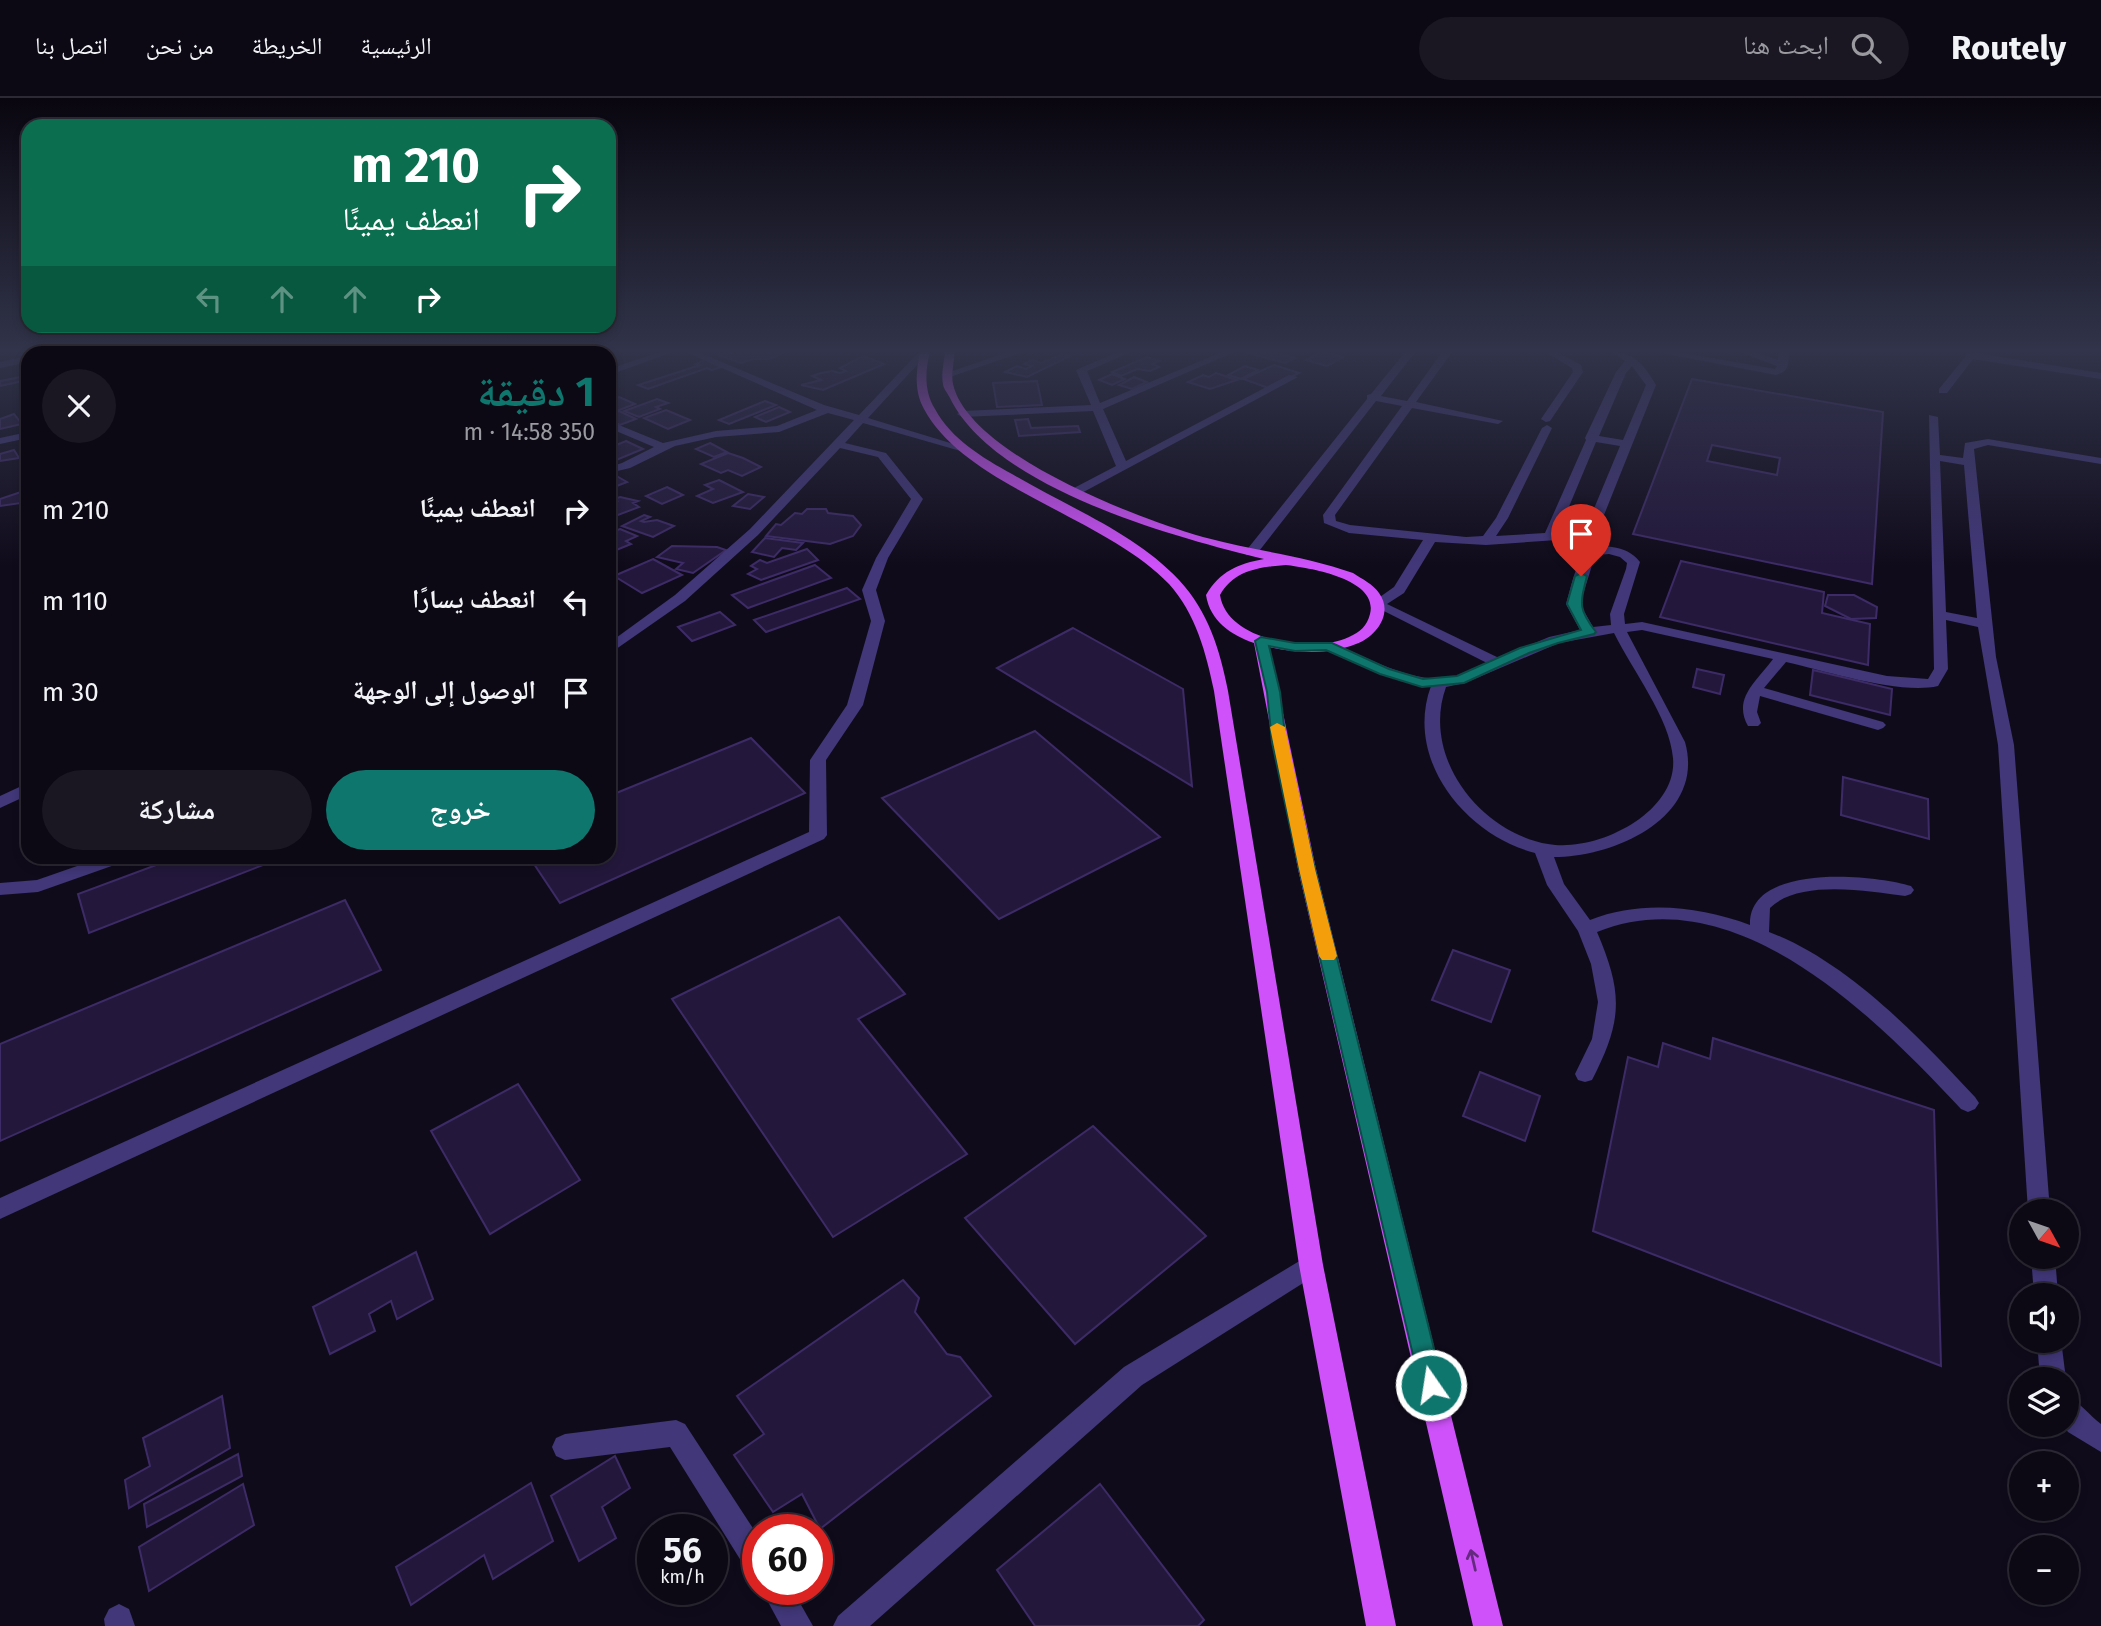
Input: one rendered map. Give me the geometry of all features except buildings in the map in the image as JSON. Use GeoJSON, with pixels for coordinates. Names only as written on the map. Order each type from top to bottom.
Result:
{"type":"FeatureCollection","features":[{"type":"Feature","properties":{"kind":"main road"},"geometry":{"type":"LineString","coordinates":[[940,423],[964,449],[1159,568],[1186,596],[1212,649],[1224,705],[1311,1265],[1381,1626]]}},
{"type":"Feature","properties":{"kind":"main road"},"geometry":{"type":"LineString","coordinates":[[972,423],[996,446],[1076,492],[1159,527],[1207,542],[1286,561],[1317,565],[1345,574],[1366,588],[1377,604],[1376,620],[1354,639],[1328,646],[1295,647],[1261,641],[1224,621],[1217,612],[1213,595],[1217,587],[1232,573],[1256,564],[1286,561]]}},
{"type":"Feature","properties":{"kind":"main road"},"geometry":{"type":"LineString","coordinates":[[1261,641],[1273,692],[1279,742],[1307,869],[1488,1626]]}},
{"type":"Feature","properties":{"kind":"street"},"geometry":{"type":"LineString","coordinates":[[616,469],[663,447],[705,436],[779,429],[793,423]]}},
{"type":"Feature","properties":{"kind":"street"},"geometry":{"type":"LineString","coordinates":[[616,645],[707,575],[754,532],[856,423]]}},
{"type":"Feature","properties":{"kind":"street"},"geometry":{"type":"LineString","coordinates":[[879,423],[964,449]]}},
{"type":"Feature","properties":{"kind":"street"},"geometry":{"type":"LineString","coordinates":[[1104,423],[1123,468]]}},
{"type":"Feature","properties":{"kind":"street"},"geometry":{"type":"LineString","coordinates":[[1076,492],[1206,423]]}},
{"type":"Feature","properties":{"kind":"street"},"geometry":{"type":"LineString","coordinates":[[1251,552],[1351,423]]}},
{"type":"Feature","properties":{"kind":"street"},"geometry":{"type":"LineString","coordinates":[[1397,423],[1328,519],[1330,523],[1349,529],[1486,541],[1583,535],[1594,525],[1635,423]]}},
{"type":"Feature","properties":{"kind":"street"},"geometry":{"type":"LineString","coordinates":[[1486,541],[1502,518],[1547,423]]}},
{"type":"Feature","properties":{"kind":"street"},"geometry":{"type":"LineString","coordinates":[[1549,538],[1597,423]]}},
{"type":"Feature","properties":{"kind":"street"},"geometry":{"type":"LineString","coordinates":[[1328,646],[1394,675],[1422,683],[1440,683],[1460,680],[1554,640],[1618,627],[1655,627],[1903,684],[1933,683],[1941,669],[1933,423]]}},
{"type":"Feature","properties":{"kind":"street"},"geometry":{"type":"LineString","coordinates":[[616,427],[663,447]]}},
{"type":"Feature","properties":{"kind":"street"},"geometry":{"type":"LineString","coordinates":[[0,441],[21,436]]}},
{"type":"Feature","properties":{"kind":"street"},"geometry":{"type":"LineString","coordinates":[[1590,438],[1626,444]]}},
{"type":"Feature","properties":{"kind":"street"},"geometry":{"type":"LineString","coordinates":[[2038,1199],[2006,778],[2006,729],[1991,673],[1969,445],[1988,442],[2101,461]]}},
{"type":"Feature","properties":{"kind":"street"},"geometry":{"type":"LineString","coordinates":[[0,1209],[818,835],[818,760],[855,705],[878,621],[869,590],[882,558],[917,499],[883,455],[837,444]]}},
{"type":"Feature","properties":{"kind":"street"},"geometry":{"type":"LineString","coordinates":[[1934,457],[1970,463]]}},
{"type":"Feature","properties":{"kind":"street"},"geometry":{"type":"LineString","coordinates":[[1377,604],[1399,590],[1431,537]]}},
{"type":"Feature","properties":{"kind":"street"},"geometry":{"type":"LineString","coordinates":[[1440,683],[1433,701],[1431,721],[1434,742],[1441,764],[1457,792],[1482,820],[1508,837],[1542,849],[1576,851],[1604,844],[1649,822],[1676,792],[1681,757],[1662,712],[1618,627],[1617,614],[1634,562],[1625,554],[1609,550],[1595,551],[1588,557],[1573,604],[1581,622],[1590,632]]}},
{"type":"Feature","properties":{"kind":"street"},"geometry":{"type":"LineString","coordinates":[[1377,604],[1497,663]]}},
{"type":"Feature","properties":{"kind":"street"},"geometry":{"type":"LineString","coordinates":[[1940,615],[1986,624]]}},
{"type":"Feature","properties":{"kind":"street"},"geometry":{"type":"LineString","coordinates":[[1753,723],[1748,710],[1748,699],[1782,657]]}},
{"type":"Feature","properties":{"kind":"street"},"geometry":{"type":"LineString","coordinates":[[1755,690],[1878,725]]}},
{"type":"Feature","properties":{"kind":"street"},"geometry":{"type":"LineString","coordinates":[[0,803],[21,792]]}},
{"type":"Feature","properties":{"kind":"street"},"geometry":{"type":"LineString","coordinates":[[1542,849],[1556,885],[1586,929],[1601,964],[1608,1002],[1602,1039],[1585,1074]]}},
{"type":"Feature","properties":{"kind":"street"},"geometry":{"type":"LineString","coordinates":[[0,889],[38,886],[100,864]]}},
{"type":"Feature","properties":{"kind":"street"},"geometry":{"type":"LineString","coordinates":[[1760,935],[1758,916],[1766,900],[1784,891],[1833,884],[1861,884],[1905,890]]}},
{"type":"Feature","properties":{"kind":"street"},"geometry":{"type":"LineString","coordinates":[[1586,929],[1620,917],[1661,914],[1693,916],[1727,923],[1760,935],[1786,948],[1835,980],[1882,1016],[1927,1058],[1968,1103]]}},
{"type":"Feature","properties":{"kind":"street"},"geometry":{"type":"LineString","coordinates":[[848,1626],[1133,1376],[1311,1265]]}},
{"type":"Feature","properties":{"kind":"street"},"geometry":{"type":"LineString","coordinates":[[2079,1424],[2101,1439]]}},
{"type":"Feature","properties":{"kind":"street"},"geometry":{"type":"LineString","coordinates":[[565,1447],[676,1433],[742,1537]]}},
{"type":"Feature","properties":{"kind":"street"},"geometry":{"type":"LineString","coordinates":[[785,1605],[798,1626]]}},
{"type":"Feature","properties":{"kind":"slow traffic"},"geometry":{"type":"LineString","coordinates":[[1277,727],[1328,956]]}},
{"type":"Feature","properties":{"kind":"route"},"geometry":{"type":"LineString","coordinates":[[1431,1385],[1307,869],[1279,742],[1273,692],[1261,641],[1295,647],[1328,646],[1384,671],[1422,683],[1460,680],[1524,651],[1554,640],[1590,632],[1581,622],[1573,604],[1581,576]]}}]}
